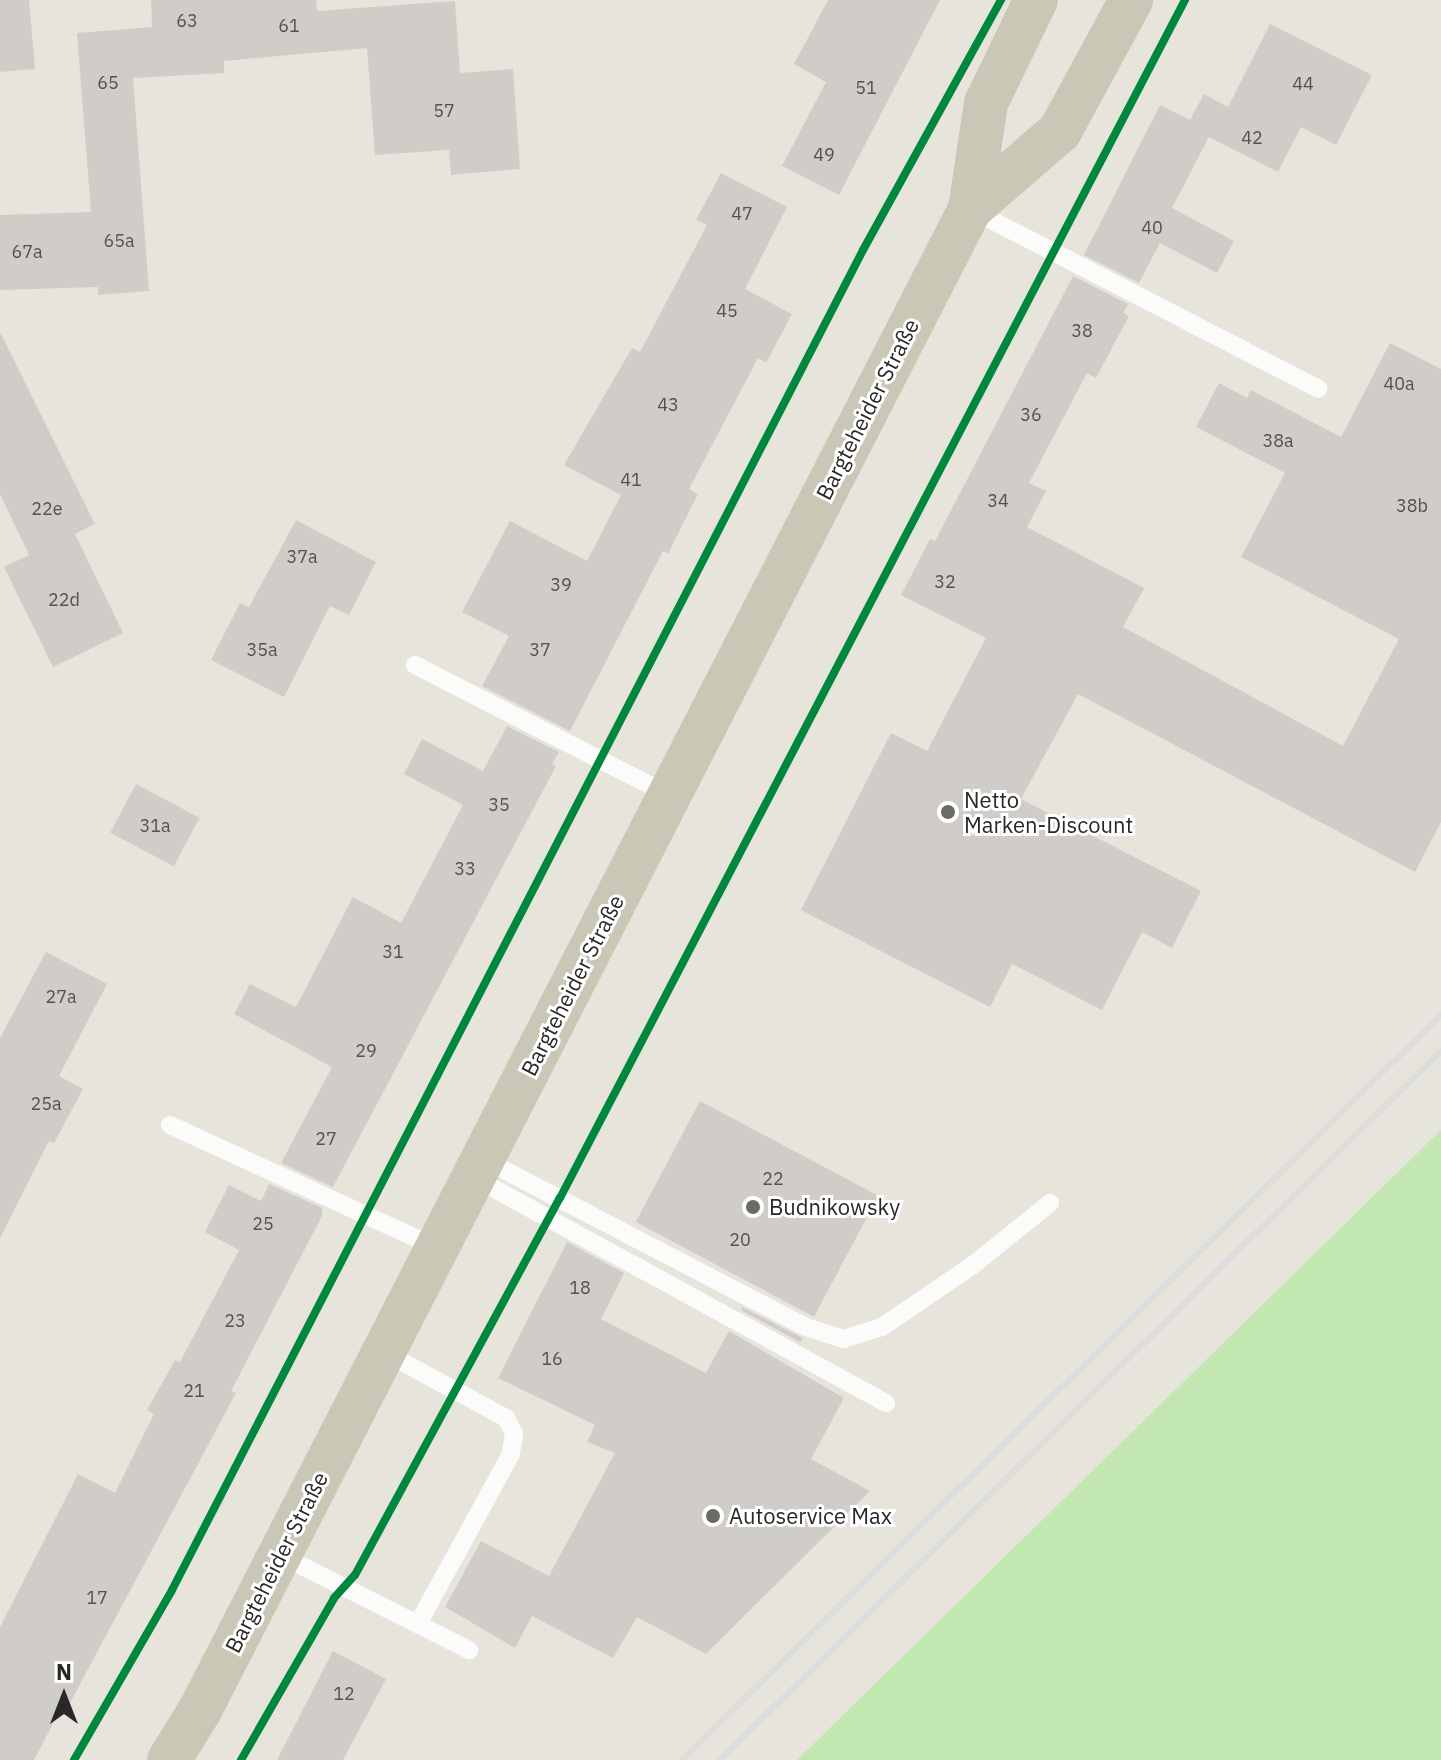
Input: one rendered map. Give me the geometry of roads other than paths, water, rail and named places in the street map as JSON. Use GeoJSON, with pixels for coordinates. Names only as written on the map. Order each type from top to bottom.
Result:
{"type":"FeatureCollection","features":[{"type":"Feature","properties":{"kind":"main road","name":"Bargteheider Straße"},"geometry":{"type":"LineString","coordinates":[[169,1760],[280,1555],[970,209],[986,103],[1036,0]]}},
{"type":"Feature","properties":{"kind":"main road","name":"Bargteheider Straße"},"geometry":{"type":"LineString","coordinates":[[970,209],[1060,131],[1131,0]]}},
{"type":"Feature","properties":{"kind":"lane"},"geometry":{"type":"LineString","coordinates":[[970,209],[1318,389]]}},
{"type":"Feature","properties":{"kind":"lane"},"geometry":{"type":"LineString","coordinates":[[415,665],[669,795]]}},
{"type":"Feature","properties":{"kind":"lane"},"geometry":{"type":"LineString","coordinates":[[170,1125],[437,1248]]}},
{"type":"Feature","properties":{"kind":"lane"},"geometry":{"type":"LineString","coordinates":[[478,1168],[806,1327],[843,1339],[882,1327],[973,1265],[1050,1203]]}},
{"type":"Feature","properties":{"kind":"lane"},"geometry":{"type":"LineString","coordinates":[[478,1168],[886,1403]]}},
{"type":"Feature","properties":{"kind":"lane"},"geometry":{"type":"LineString","coordinates":[[384,1352],[506,1418],[514,1434],[511,1454],[418,1624]]}},
{"type":"Feature","properties":{"kind":"lane"},"geometry":{"type":"LineString","coordinates":[[280,1555],[469,1650]]}},
{"type":"Feature","properties":{"kind":"railway"},"geometry":{"type":"LineString","coordinates":[[682,1760],[1441,1015]]}},
{"type":"Feature","properties":{"kind":"railway"},"geometry":{"type":"LineString","coordinates":[[720,1760],[1441,1051]]}},
{"type":"Feature","properties":{"kind":"place","name":"Netto Marken-Discount"},"geometry":{"type":"Point","coordinates":[948,812]}},
{"type":"Feature","properties":{"kind":"place","name":"Budnikowsky"},"geometry":{"type":"Point","coordinates":[753,1207]}},
{"type":"Feature","properties":{"kind":"place","name":"Autoservice Max"},"geometry":{"type":"Point","coordinates":[713,1516]}}]}
